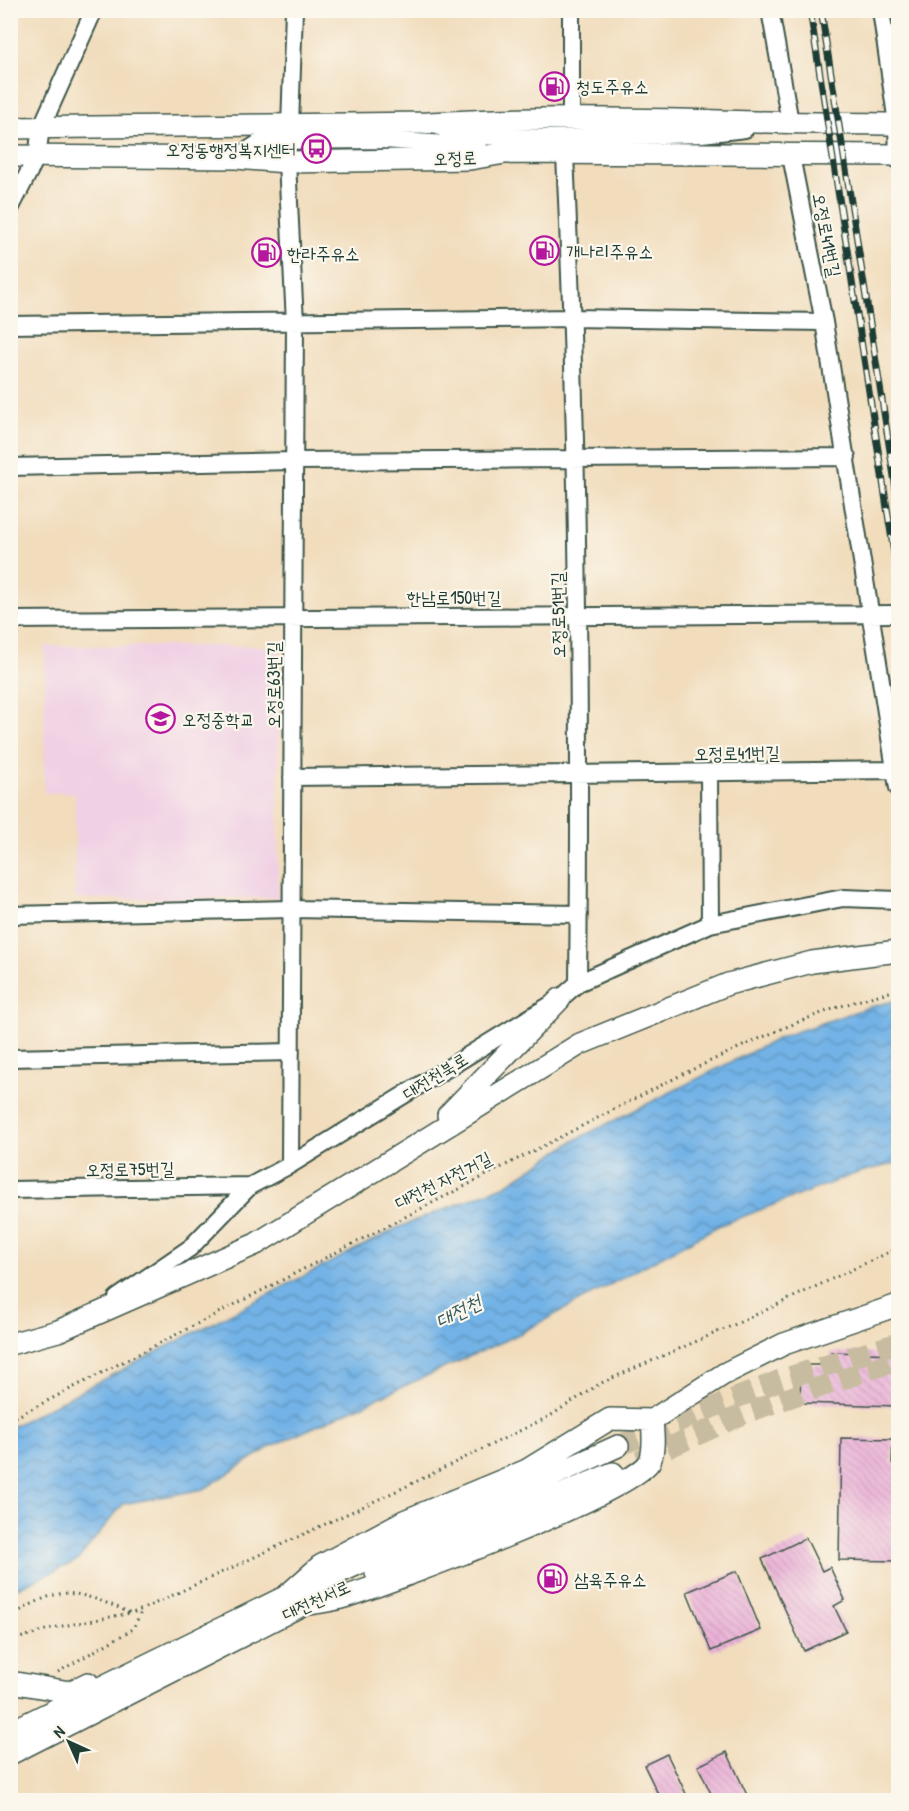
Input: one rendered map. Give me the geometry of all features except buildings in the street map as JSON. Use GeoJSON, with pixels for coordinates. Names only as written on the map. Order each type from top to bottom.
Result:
{"type":"FeatureCollection","features":[{"type":"Feature","properties":{"kind":"main road","name":"오정로"},"geometry":{"type":"LineString","coordinates":[[10,128],[290,126],[428,123],[489,119],[759,120],[898,124]]}},
{"type":"Feature","properties":{"kind":"main road","name":"오정로"},"geometry":{"type":"LineString","coordinates":[[10,156],[236,158],[287,162],[470,159],[505,153],[898,156]]}},
{"type":"Feature","properties":{"kind":"main road"},"geometry":{"type":"LineString","coordinates":[[87,1319],[256,1244],[426,1136],[580,1044],[658,1010],[728,984],[812,962],[898,951]]}},
{"type":"Feature","properties":{"kind":"main road"},"geometry":{"type":"LineString","coordinates":[[426,1136],[560,999]]}},
{"type":"Feature","properties":{"kind":"main road"},"geometry":{"type":"LineString","coordinates":[[293,1601],[320,1566],[404,1521],[527,1470],[610,1419],[652,1420],[724,1374],[784,1344],[898,1305]]}},
{"type":"Feature","properties":{"kind":"main road","name":"대전천북로"},"geometry":{"type":"LineString","coordinates":[[10,1344],[58,1331],[87,1319]]}},
{"type":"Feature","properties":{"kind":"main road"},"geometry":{"type":"LineString","coordinates":[[293,1601],[338,1599],[416,1573],[582,1503],[635,1475],[649,1462],[654,1440],[652,1420]]}},
{"type":"Feature","properties":{"kind":"main road"},"geometry":{"type":"LineString","coordinates":[[10,1732],[175,1651],[293,1601],[618,1446]]}},
{"type":"Feature","properties":{"kind":"main road","name":"대전천서로"},"geometry":{"type":"LineString","coordinates":[[10,1754],[293,1601],[630,1465]]}},
{"type":"Feature","properties":{"kind":"main road"},"geometry":{"type":"LineString","coordinates":[[10,1682],[70,1692],[136,1659],[175,1651]]}},
{"type":"Feature","properties":{"kind":"street"},"geometry":{"type":"LineString","coordinates":[[10,209],[37,156],[41,128],[94,10]]}},
{"type":"Feature","properties":{"kind":"street"},"geometry":{"type":"LineString","coordinates":[[290,126],[294,10]]}},
{"type":"Feature","properties":{"kind":"street"},"geometry":{"type":"LineString","coordinates":[[571,10],[571,119]]}},
{"type":"Feature","properties":{"kind":"street"},"geometry":{"type":"LineString","coordinates":[[428,123],[469,136],[545,138],[702,134],[790,122],[770,10]]}},
{"type":"Feature","properties":{"kind":"street"},"geometry":{"type":"LineString","coordinates":[[881,10],[898,124],[898,156]]}},
{"type":"Feature","properties":{"kind":"street"},"geometry":{"type":"LineString","coordinates":[[236,158],[262,141],[382,141],[464,145],[505,153]]}},
{"type":"Feature","properties":{"kind":"street","name":"오정로51번길"},"geometry":{"type":"LineString","coordinates":[[565,155],[573,318],[578,616],[578,983]]}},
{"type":"Feature","properties":{"kind":"street","name":"오정로41번길"},"geometry":{"type":"LineString","coordinates":[[791,156],[824,322],[847,457],[898,788]]}},
{"type":"Feature","properties":{"kind":"street","name":"오정로63번길"},"geometry":{"type":"LineString","coordinates":[[287,162],[295,323],[290,1165]]}},
{"type":"Feature","properties":{"kind":"street"},"geometry":{"type":"LineString","coordinates":[[10,325],[573,318],[824,322]]}},
{"type":"Feature","properties":{"kind":"street"},"geometry":{"type":"LineString","coordinates":[[10,467],[294,461],[847,457]]}},
{"type":"Feature","properties":{"kind":"street","name":"한남로150번길"},"geometry":{"type":"LineString","coordinates":[[10,620],[898,614]]}},
{"type":"Feature","properties":{"kind":"street","name":"오정로41번길"},"geometry":{"type":"LineString","coordinates":[[579,773],[709,774],[895,770]]}},
{"type":"Feature","properties":{"kind":"street"},"geometry":{"type":"LineString","coordinates":[[292,777],[579,773]]}},
{"type":"Feature","properties":{"kind":"street"},"geometry":{"type":"LineString","coordinates":[[709,774],[710,924]]}},
{"type":"Feature","properties":{"kind":"street","name":"대전천북로"},"geometry":{"type":"LineString","coordinates":[[87,1319],[190,1248],[250,1186],[290,1165],[560,999],[578,983],[710,924],[843,898],[898,900]]}},
{"type":"Feature","properties":{"kind":"street"},"geometry":{"type":"LineString","coordinates":[[10,915],[292,909],[579,914]]}},
{"type":"Feature","properties":{"kind":"street"},"geometry":{"type":"LineString","coordinates":[[10,1058],[291,1052]]}},
{"type":"Feature","properties":{"kind":"street","name":"오정로75번길"},"geometry":{"type":"LineString","coordinates":[[10,1190],[250,1186]]}},
{"type":"Feature","properties":{"kind":"path","name":"대전천 자전거길"},"geometry":{"type":"LineString","coordinates":[[10,1420],[683,1074],[776,1030],[865,998],[898,990]]}},
{"type":"Feature","properties":{"kind":"path"},"geometry":{"type":"LineString","coordinates":[[10,1641],[52,1628],[143,1609],[407,1486],[550,1416],[601,1383],[736,1324],[898,1248]]}},
{"type":"Feature","properties":{"kind":"path"},"geometry":{"type":"LineString","coordinates":[[10,1616],[52,1595],[65,1593],[100,1601],[132,1613]]}},
{"type":"Feature","properties":{"kind":"path"},"geometry":{"type":"LineString","coordinates":[[48,1678],[134,1629],[143,1609]]}},
{"type":"Feature","properties":{"kind":"shaded area","name":"오정중학교"},"geometry":{"type":"Polygon","coordinates":[[[45,646],[279,646],[278,898],[75,899],[75,793],[44,793],[45,646]]]}},
{"type":"Feature","properties":{"kind":"water","name":"대전천"},"geometry":{"type":"Polygon","coordinates":[[[898,1000],[898,1163],[860,1172],[718,1226],[519,1334],[270,1447],[204,1489],[123,1504],[77,1561],[11,1591],[11,1427],[397,1228],[506,1185],[577,1139],[781,1037],[869,1007],[898,1000]]]}},
{"type":"Feature","properties":{"kind":"tunnel"},"geometry":{"type":"LineString","coordinates":[[618,1446],[783,1379],[898,1343]]}},
{"type":"Feature","properties":{"kind":"tunnel"},"geometry":{"type":"LineString","coordinates":[[639,1461],[748,1412],[898,1360]]}},
{"type":"Feature","properties":{"kind":"railway"},"geometry":{"type":"LineString","coordinates":[[810,10],[898,579]]}},
{"type":"Feature","properties":{"kind":"railway"},"geometry":{"type":"LineString","coordinates":[[821,10],[898,502]]}},
{"type":"Feature","properties":{"kind":"place","name":"청도주유소"},"geometry":{"type":"Point","coordinates":[555,86]}},
{"type":"Feature","properties":{"kind":"place","name":"오정동행정복지센터"},"geometry":{"type":"Point","coordinates":[317,149]}},
{"type":"Feature","properties":{"kind":"place","name":"개나리주유소"},"geometry":{"type":"Point","coordinates":[545,251]}},
{"type":"Feature","properties":{"kind":"place","name":"한라주유소"},"geometry":{"type":"Point","coordinates":[266,253]}},
{"type":"Feature","properties":{"kind":"place","name":"오정중학교"},"geometry":{"type":"Point","coordinates":[161,719]}},
{"type":"Feature","properties":{"kind":"place","name":"삼육주유소"},"geometry":{"type":"Point","coordinates":[553,1579]}}]}
